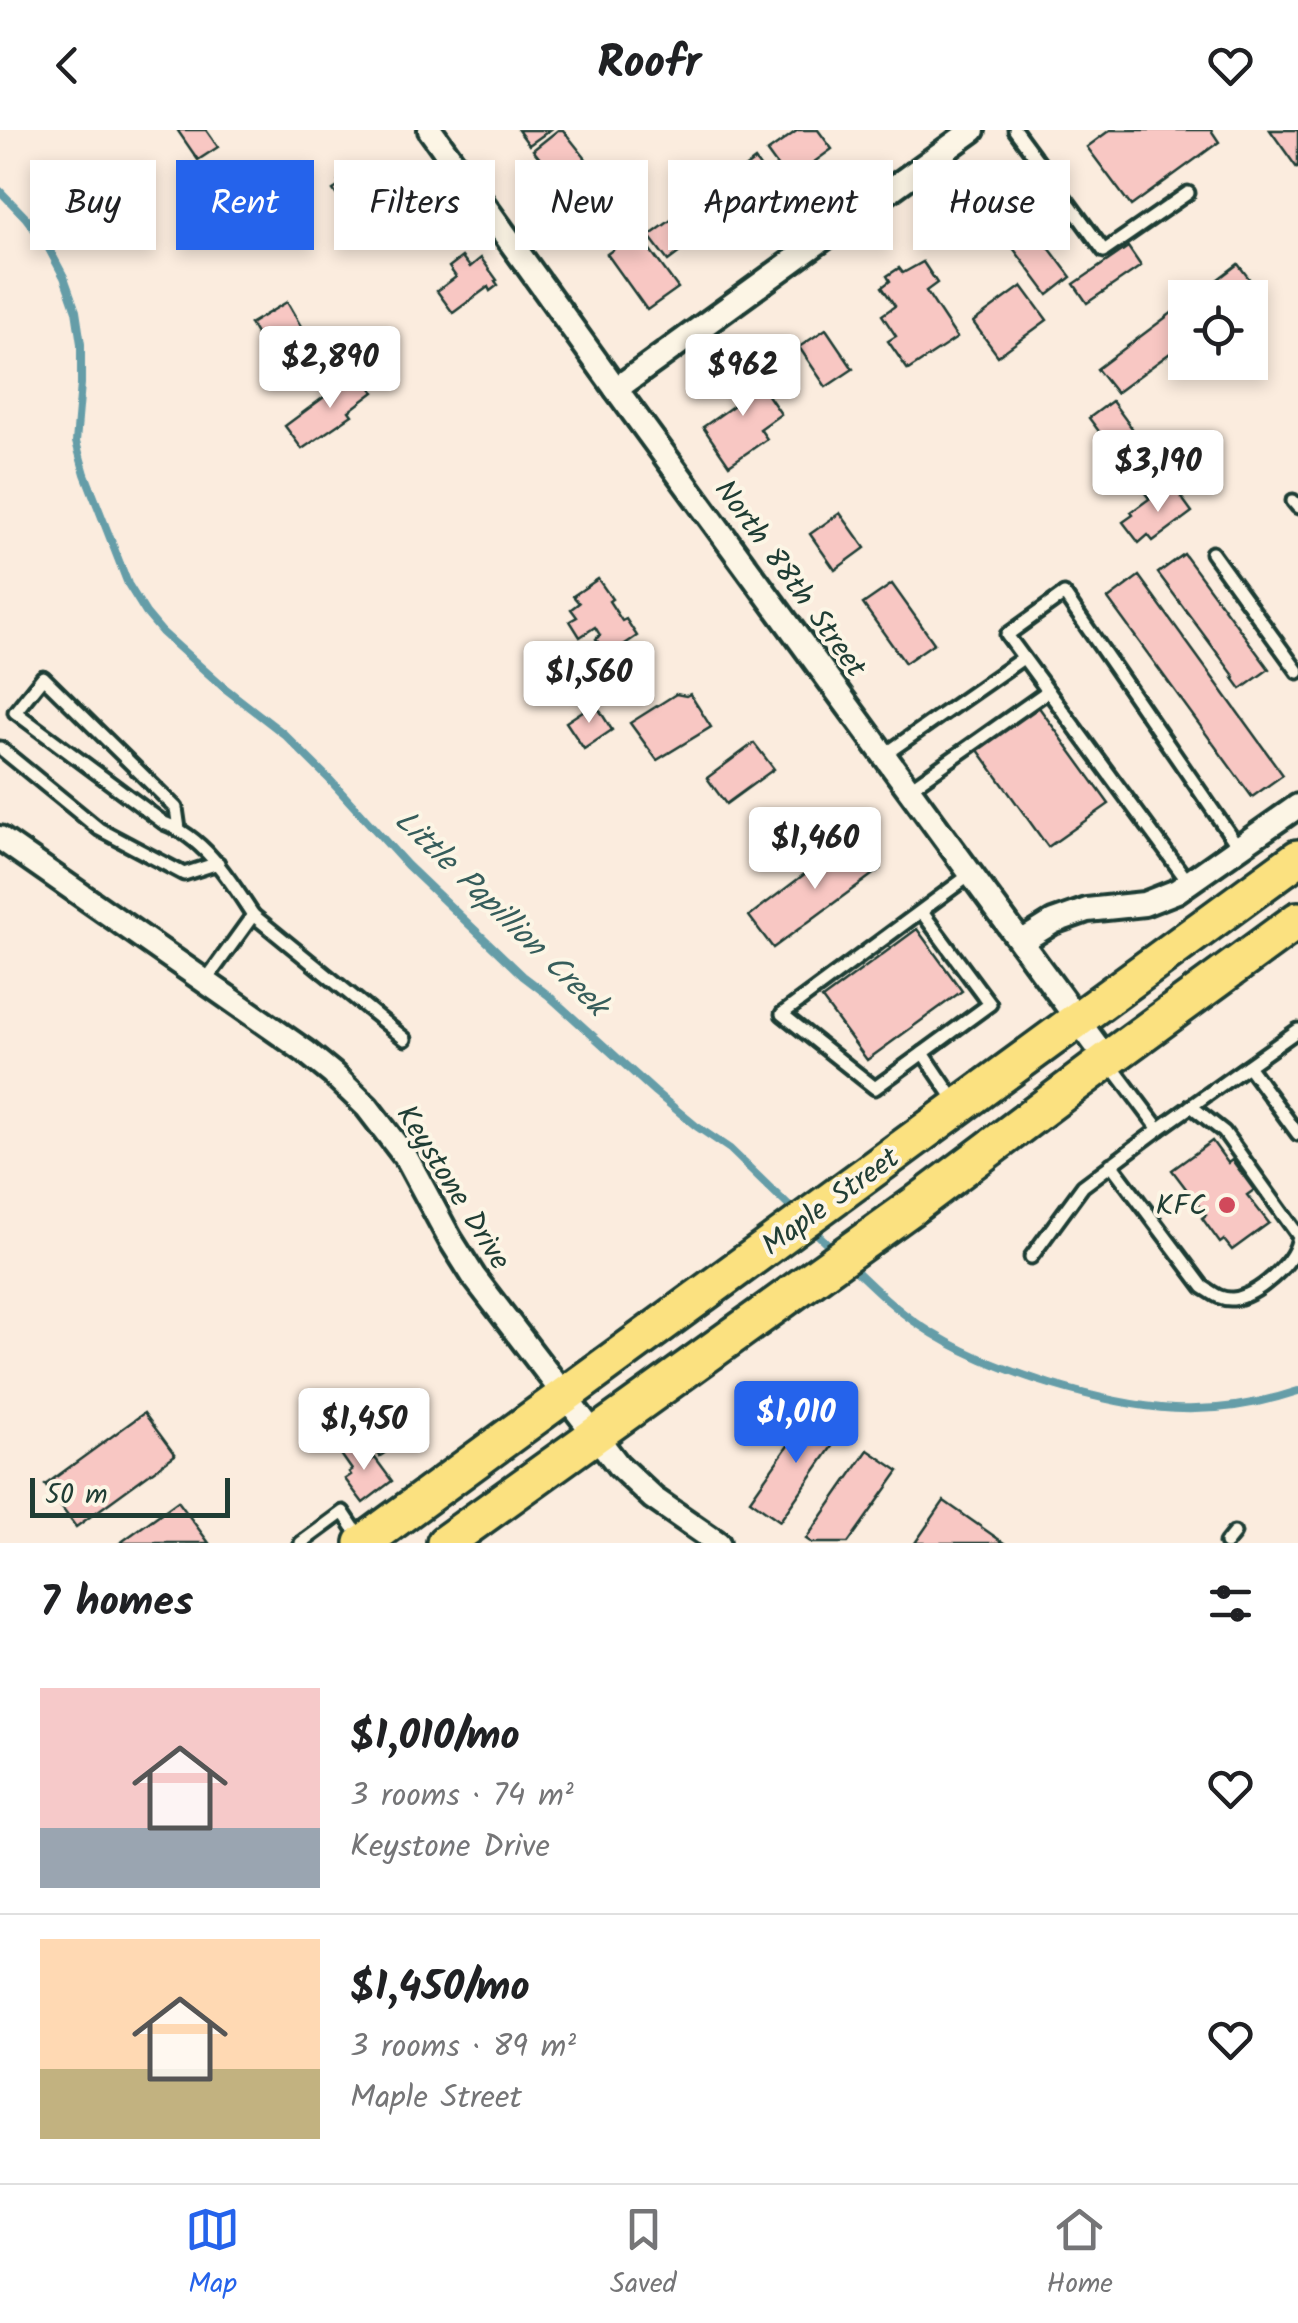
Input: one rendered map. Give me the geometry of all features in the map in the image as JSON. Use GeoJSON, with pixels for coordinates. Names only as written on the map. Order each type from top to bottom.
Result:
{"type":"FeatureCollection","features":[{"type":"Feature","properties":{"kind":"main road","name":"Maple Street"},"geometry":{"type":"LineString","coordinates":[[363,1543],[1298,858]]}},
{"type":"Feature","properties":{"kind":"main road","name":"Maple Street"},"geometry":{"type":"LineString","coordinates":[[445,1543],[916,1204],[1298,920]]}},
{"type":"Feature","properties":{"kind":"street","name":"North 88th Street"},"geometry":{"type":"LineString","coordinates":[[430,130],[1107,1060]]}},
{"type":"Feature","properties":{"kind":"street"},"geometry":{"type":"LineString","coordinates":[[616,390],[973,130]]}},
{"type":"Feature","properties":{"kind":"street"},"geometry":{"type":"LineString","coordinates":[[1021,942],[1053,922],[1087,910],[1144,904],[1177,892],[1298,806]]}},
{"type":"Feature","properties":{"kind":"street","name":"Keystone Drive"},"geometry":{"type":"LineString","coordinates":[[0,838],[306,1052],[367,1107],[408,1159],[474,1277],[594,1435],[635,1483],[718,1543]]}},
{"type":"Feature","properties":{"kind":"lane"},"geometry":{"type":"LineString","coordinates":[[1015,130],[1104,251],[1188,193]]}},
{"type":"Feature","properties":{"kind":"lane"},"geometry":{"type":"LineString","coordinates":[[1212,552],[1298,672]]}},
{"type":"Feature","properties":{"kind":"lane"},"geometry":{"type":"LineString","coordinates":[[1190,883],[1007,635],[1064,594],[1239,848]]}},
{"type":"Feature","properties":{"kind":"lane"},"geometry":{"type":"LineString","coordinates":[[884,755],[1024,658]]}},
{"type":"Feature","properties":{"kind":"lane"},"geometry":{"type":"LineString","coordinates":[[178,828],[176,808],[43,677],[15,712],[164,823],[178,828],[218,863],[253,915],[405,1039]]}},
{"type":"Feature","properties":{"kind":"lane"},"geometry":{"type":"LineString","coordinates":[[909,790],[1048,691]]}},
{"type":"Feature","properties":{"kind":"lane"},"geometry":{"type":"LineString","coordinates":[[0,748],[99,829],[184,874],[218,863]]}},
{"type":"Feature","properties":{"kind":"lane"},"geometry":{"type":"LineString","coordinates":[[922,912],[990,1004],[876,1088],[782,1014],[970,874]]}},
{"type":"Feature","properties":{"kind":"lane"},"geometry":{"type":"LineString","coordinates":[[206,980],[253,915]]}},
{"type":"Feature","properties":{"kind":"lane"},"geometry":{"type":"LineString","coordinates":[[1031,1257],[1082,1186],[1298,1030]]}},
{"type":"Feature","properties":{"kind":"lane"},"geometry":{"type":"LineString","coordinates":[[923,1053],[958,1106]]}},
{"type":"Feature","properties":{"kind":"lane"},"geometry":{"type":"LineString","coordinates":[[1107,1060],[1159,1129]]}},
{"type":"Feature","properties":{"kind":"lane"},"geometry":{"type":"LineString","coordinates":[[1248,1066],[1298,1134]]}},
{"type":"Feature","properties":{"kind":"lane"},"geometry":{"type":"LineString","coordinates":[[1111,1164],[1203,1286],[1219,1298],[1234,1298],[1260,1286],[1296,1251],[1298,1238],[1224,1132],[1191,1106]]}},
{"type":"Feature","properties":{"kind":"lane"},"geometry":{"type":"LineString","coordinates":[[302,1543],[343,1512],[363,1543]]}},
{"type":"Feature","properties":{"kind":"building"},"geometry":{"type":"Polygon","coordinates":[[[206,130],[218,147],[198,160],[178,131],[206,130]]]}},
{"type":"Feature","properties":{"kind":"building"},"geometry":{"type":"Polygon","coordinates":[[[518,130],[550,130],[529,145],[518,130]]]}},
{"type":"Feature","properties":{"kind":"building"},"geometry":{"type":"Polygon","coordinates":[[[563,130],[587,160],[541,160],[533,150],[563,130]]]}},
{"type":"Feature","properties":{"kind":"building"},"geometry":{"type":"Polygon","coordinates":[[[798,130],[818,130],[832,149],[817,160],[773,160],[767,152],[798,130]]]}},
{"type":"Feature","properties":{"kind":"building"},"geometry":{"type":"Polygon","coordinates":[[[1110,130],[1211,130],[1219,142],[1131,206],[1087,147],[1110,130]]]}},
{"type":"Feature","properties":{"kind":"building"},"geometry":{"type":"Polygon","coordinates":[[[1270,130],[1298,130],[1297,168],[1270,130]]]}},
{"type":"Feature","properties":{"kind":"building"},"geometry":{"type":"Polygon","coordinates":[[[668,222],[668,250],[683,250],[668,261],[649,236],[668,222]]]}},
{"type":"Feature","properties":{"kind":"building"},"geometry":{"type":"Polygon","coordinates":[[[648,247],[678,288],[647,310],[607,254],[612,250],[648,247]]]}},
{"type":"Feature","properties":{"kind":"building"},"geometry":{"type":"Polygon","coordinates":[[[1128,247],[1141,266],[1087,303],[1074,284],[1128,247]]]}},
{"type":"Feature","properties":{"kind":"building"},"geometry":{"type":"Polygon","coordinates":[[[1015,250],[1051,250],[1071,277],[1048,295],[1015,250]]]}},
{"type":"Feature","properties":{"kind":"building"},"geometry":{"type":"Polygon","coordinates":[[[462,257],[470,267],[481,258],[498,285],[490,291],[488,287],[453,313],[437,291],[456,277],[449,267],[462,257]]]}},
{"type":"Feature","properties":{"kind":"building"},"geometry":{"type":"Polygon","coordinates":[[[923,262],[937,283],[926,291],[957,338],[908,370],[888,341],[896,336],[882,315],[895,306],[882,287],[890,281],[887,276],[899,268],[903,273],[923,262]]]}},
{"type":"Feature","properties":{"kind":"building"},"geometry":{"type":"Polygon","coordinates":[[[1238,264],[1250,280],[1217,280],[1238,264]]]}},
{"type":"Feature","properties":{"kind":"building"},"geometry":{"type":"Polygon","coordinates":[[[1022,286],[1047,320],[998,356],[973,322],[1022,286]]]}},
{"type":"Feature","properties":{"kind":"building"},"geometry":{"type":"Polygon","coordinates":[[[287,302],[306,335],[269,356],[250,324],[287,302]]]}},
{"type":"Feature","properties":{"kind":"building"},"geometry":{"type":"Polygon","coordinates":[[[1168,316],[1168,355],[1116,393],[1097,369],[1168,316]]]}},
{"type":"Feature","properties":{"kind":"building"},"geometry":{"type":"Polygon","coordinates":[[[826,329],[853,369],[826,387],[799,347],[826,329]]]}},
{"type":"Feature","properties":{"kind":"building"},"geometry":{"type":"Polygon","coordinates":[[[750,369],[781,414],[760,429],[767,439],[729,465],[703,427],[740,401],[728,384],[750,369]]]}},
{"type":"Feature","properties":{"kind":"building"},"geometry":{"type":"Polygon","coordinates":[[[359,371],[374,392],[349,411],[352,415],[302,449],[285,426],[359,371]]]}},
{"type":"Feature","properties":{"kind":"building"},"geometry":{"type":"Polygon","coordinates":[[[1112,401],[1170,480],[1148,497],[1089,418],[1112,401]]]}},
{"type":"Feature","properties":{"kind":"building"},"geometry":{"type":"Polygon","coordinates":[[[1171,483],[1192,512],[1153,541],[1148,535],[1139,543],[1123,522],[1171,483]]]}},
{"type":"Feature","properties":{"kind":"building"},"geometry":{"type":"Polygon","coordinates":[[[840,513],[865,548],[835,570],[810,534],[840,513]]]}},
{"type":"Feature","properties":{"kind":"building"},"geometry":{"type":"Polygon","coordinates":[[[1184,554],[1269,669],[1241,689],[1158,573],[1184,554]]]}},
{"type":"Feature","properties":{"kind":"building"},"geometry":{"type":"Polygon","coordinates":[[[1139,576],[1283,775],[1252,797],[1108,599],[1139,576]]]}},
{"type":"Feature","properties":{"kind":"building"},"geometry":{"type":"Polygon","coordinates":[[[598,579],[622,621],[626,619],[637,636],[607,656],[596,639],[600,635],[595,627],[580,637],[570,621],[577,617],[571,609],[579,603],[573,596],[598,579]]]}},
{"type":"Feature","properties":{"kind":"building"},"geometry":{"type":"Polygon","coordinates":[[[892,584],[934,643],[905,663],[863,604],[892,584]]]}},
{"type":"Feature","properties":{"kind":"building"},"geometry":{"type":"Polygon","coordinates":[[[676,694],[690,694],[711,727],[657,760],[630,723],[676,694]]]}},
{"type":"Feature","properties":{"kind":"building"},"geometry":{"type":"Polygon","coordinates":[[[595,703],[612,730],[584,749],[566,722],[595,703]]]}},
{"type":"Feature","properties":{"kind":"building"},"geometry":{"type":"Polygon","coordinates":[[[1038,706],[1109,804],[1048,847],[978,750],[1038,706]]]}},
{"type":"Feature","properties":{"kind":"building"},"geometry":{"type":"Polygon","coordinates":[[[754,743],[774,769],[726,804],[707,778],[754,743]]]}},
{"type":"Feature","properties":{"kind":"building"},"geometry":{"type":"Polygon","coordinates":[[[855,836],[880,869],[773,948],[749,916],[855,836]]]}},
{"type":"Feature","properties":{"kind":"building"},"geometry":{"type":"Polygon","coordinates":[[[917,929],[962,991],[867,1060],[822,999],[917,929]]]}},
{"type":"Feature","properties":{"kind":"building","name":"KFC"},"geometry":{"type":"Polygon","coordinates":[[[1212,1141],[1254,1190],[1247,1195],[1269,1223],[1232,1250],[1224,1240],[1220,1243],[1202,1218],[1206,1215],[1172,1170],[1212,1141]]]}},
{"type":"Feature","properties":{"kind":"building"},"geometry":{"type":"Polygon","coordinates":[[[812,1411],[842,1432],[780,1521],[750,1500],[812,1411]]]}},
{"type":"Feature","properties":{"kind":"building"},"geometry":{"type":"Polygon","coordinates":[[[144,1413],[175,1455],[76,1527],[45,1485],[144,1413]]]}},
{"type":"Feature","properties":{"kind":"building"},"geometry":{"type":"Polygon","coordinates":[[[384,1419],[401,1442],[380,1456],[364,1434],[384,1419]]]}},
{"type":"Feature","properties":{"kind":"building"},"geometry":{"type":"Polygon","coordinates":[[[351,1440],[365,1460],[375,1458],[392,1481],[363,1503],[345,1479],[352,1470],[338,1450],[351,1440]]]}},
{"type":"Feature","properties":{"kind":"building"},"geometry":{"type":"Polygon","coordinates":[[[868,1450],[899,1471],[848,1543],[812,1543],[806,1539],[868,1450]]]}},
{"type":"Feature","properties":{"kind":"building"},"geometry":{"type":"Polygon","coordinates":[[[178,1501],[209,1543],[120,1543],[178,1501]]]}},
{"type":"Feature","properties":{"kind":"building"},"geometry":{"type":"Polygon","coordinates":[[[944,1501],[1004,1543],[915,1543],[944,1501]]]}},
{"type":"Feature","properties":{"kind":"waterway","name":"Little Papillion Creek"},"geometry":{"type":"LineString","coordinates":[[0,191],[48,247],[76,311],[81,344],[76,442],[128,584],[146,613],[222,686],[284,734],[407,865],[523,976],[655,1092],[730,1149],[796,1213]]}},
{"type":"Feature","properties":{"kind":"waterway","name":"Little Papillion Creek"},"geometry":{"type":"LineString","coordinates":[[809,1226],[835,1251]]}},
{"type":"Feature","properties":{"kind":"waterway","name":"Little Papillion Creek"},"geometry":{"type":"LineString","coordinates":[[849,1264],[900,1310],[949,1343],[1050,1384],[1114,1401],[1174,1409],[1234,1406],[1298,1391]]}},
{"type":"Feature","properties":{"kind":"place","name":"KFC"},"geometry":{"type":"Point","coordinates":[1227,1205]}}]}
